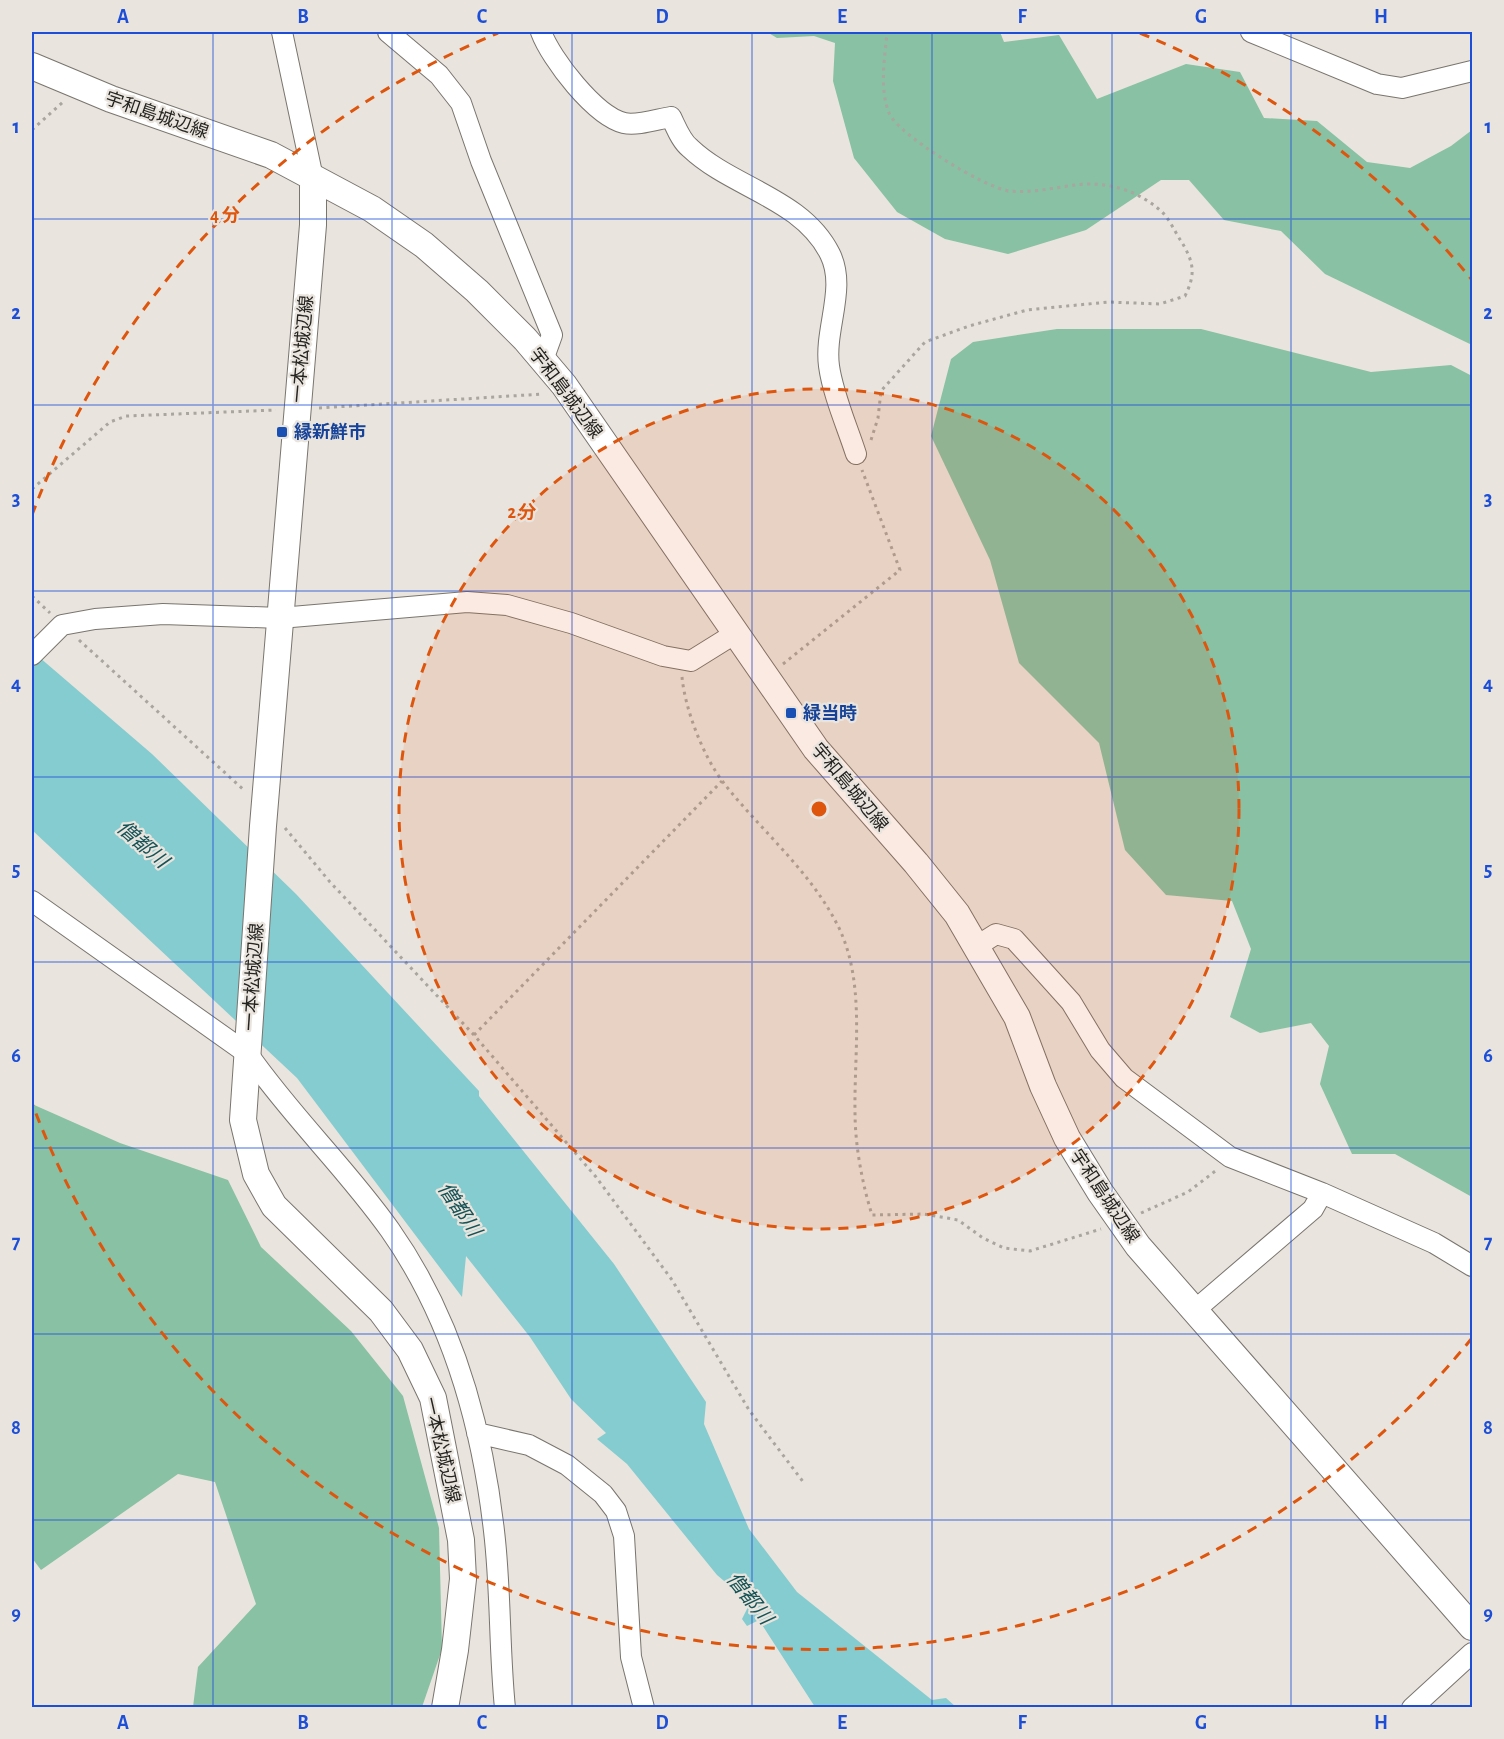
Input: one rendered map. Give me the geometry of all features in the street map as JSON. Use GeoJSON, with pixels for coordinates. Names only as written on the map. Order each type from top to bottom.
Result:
{"type":"FeatureCollection","features":[{"type":"Feature","properties":{"kind":"main road","name":"宇和島城辺線"},"geometry":{"type":"LineString","coordinates":[[32,66],[71,84],[271,154],[372,209],[424,245],[477,291],[543,360],[564,385],[816,750],[916,863],[957,914],[1017,1017],[1043,1086],[1067,1138],[1138,1246],[1473,1627]]}},
{"type":"Feature","properties":{"kind":"main road","name":"一本松城辺線"},"geometry":{"type":"LineString","coordinates":[[313,178],[312,225],[264,818],[243,1120],[260,1182],[274,1206],[381,1311],[410,1350],[433,1398],[461,1540],[463,1580],[445,1707]]}},
{"type":"Feature","properties":{"kind":"street"},"geometry":{"type":"LineString","coordinates":[[282,32],[313,178]]}},
{"type":"Feature","properties":{"kind":"street"},"geometry":{"type":"LineString","coordinates":[[388,32],[439,75],[461,103],[481,161],[552,335],[543,360]]}},
{"type":"Feature","properties":{"kind":"street"},"geometry":{"type":"LineString","coordinates":[[541,32],[548,50],[581,90],[611,118],[627,124],[671,117],[687,147],[764,193],[809,224],[830,254],[837,277],[828,340],[829,367],[856,454]]}},
{"type":"Feature","properties":{"kind":"street"},"geometry":{"type":"LineString","coordinates":[[1251,32],[1377,84],[1402,88],[1473,71]]}},
{"type":"Feature","properties":{"kind":"street"},"geometry":{"type":"LineString","coordinates":[[32,655],[60,628],[95,619],[163,614],[280,618],[467,602],[507,605],[691,661],[736,633]]}},
{"type":"Feature","properties":{"kind":"street"},"geometry":{"type":"LineString","coordinates":[[32,901],[248,1054],[267,1081],[390,1230],[425,1289],[449,1338],[477,1432],[495,1531],[505,1707]]}},
{"type":"Feature","properties":{"kind":"street"},"geometry":{"type":"LineString","coordinates":[[977,946],[996,934],[1014,939],[1071,1002],[1100,1050],[1124,1078],[1230,1157],[1322,1193],[1434,1243],[1473,1266]]}},
{"type":"Feature","properties":{"kind":"street"},"geometry":{"type":"LineString","coordinates":[[1195,1310],[1313,1209],[1322,1193]]}},
{"type":"Feature","properties":{"kind":"street"},"geometry":{"type":"LineString","coordinates":[[477,1432],[529,1445],[567,1465],[603,1494],[616,1511],[624,1536],[631,1657],[644,1707]]}},
{"type":"Feature","properties":{"kind":"street"},"geometry":{"type":"LineString","coordinates":[[1412,1707],[1473,1653]]}},
{"type":"Feature","properties":{"kind":"path"},"geometry":{"type":"LineString","coordinates":[[768,678],[900,570],[856,454],[869,445],[878,418],[881,391],[925,342],[969,326],[1027,310],[1108,302],[1160,304],[1185,296],[1193,280],[1190,256],[1162,212],[1137,194],[1109,184],[1071,185],[1032,192],[1006,191],[975,179],[909,135],[889,115],[883,83],[887,32]]}},
{"type":"Feature","properties":{"kind":"path"},"geometry":{"type":"LineString","coordinates":[[32,130],[67,99],[71,84]]}},
{"type":"Feature","properties":{"kind":"path"},"geometry":{"type":"LineString","coordinates":[[32,596],[60,628],[264,818],[290,833],[330,882],[474,1035],[603,1186],[672,1280],[749,1410],[804,1483]]}},
{"type":"Feature","properties":{"kind":"path"},"geometry":{"type":"LineString","coordinates":[[680,658],[682,684],[693,725],[722,781],[803,871],[837,924],[853,968],[855,1115],[866,1194],[872,1215],[924,1214],[958,1220],[983,1238],[1004,1248],[1030,1251],[1121,1222],[1188,1192],[1230,1157]]}},
{"type":"Feature","properties":{"kind":"path"},"geometry":{"type":"LineString","coordinates":[[474,1035],[722,781]]}},
{"type":"Feature","properties":{"kind":"green space"},"geometry":{"type":"Polygon","coordinates":[[[767,32],[1000,32],[1004,42],[1059,35],[1097,99],[1186,64],[1240,72],[1264,118],[1317,121],[1367,162],[1410,168],[1451,146],[1472,130],[1472,345],[1325,274],[1281,231],[1224,220],[1189,180],[1161,180],[1086,230],[1008,254],[945,239],[897,212],[854,158],[833,81],[835,43],[814,36],[777,38],[767,32]]]}},
{"type":"Feature","properties":{"kind":"green space"},"geometry":{"type":"Polygon","coordinates":[[[1057,329],[1201,329],[1371,372],[1451,365],[1472,376],[1472,1197],[1395,1154],[1352,1154],[1320,1084],[1329,1046],[1311,1023],[1260,1033],[1230,1017],[1251,949],[1232,901],[1166,895],[1125,850],[1099,743],[1019,663],[990,560],[931,436],[951,359],[973,342],[1057,329]]]}},
{"type":"Feature","properties":{"kind":"green space"},"geometry":{"type":"Polygon","coordinates":[[[32,1104],[120,1143],[228,1180],[261,1247],[351,1331],[403,1396],[439,1528],[442,1649],[422,1707],[193,1707],[198,1667],[256,1604],[215,1482],[178,1474],[41,1570],[32,1558],[32,1104]]]}},
{"type":"Feature","properties":{"kind":"water","name":"僧都川"},"geometry":{"type":"Polygon","coordinates":[[[32,651],[152,754],[296,894],[479,1091],[479,1096],[614,1264],[706,1402],[704,1424],[749,1529],[797,1592],[932,1700],[946,1698],[956,1707],[815,1707],[759,1620],[747,1626],[742,1619],[750,1603],[717,1575],[627,1464],[597,1439],[606,1433],[571,1399],[530,1337],[466,1256],[462,1297],[297,1078],[32,830],[32,651]]]}},
{"type":"Feature","properties":{"kind":"place","name":"縁新鮮市"},"geometry":{"type":"Point","coordinates":[282,432]}},
{"type":"Feature","properties":{"kind":"place","name":"緑当時"},"geometry":{"type":"Point","coordinates":[791,713]}}]}
